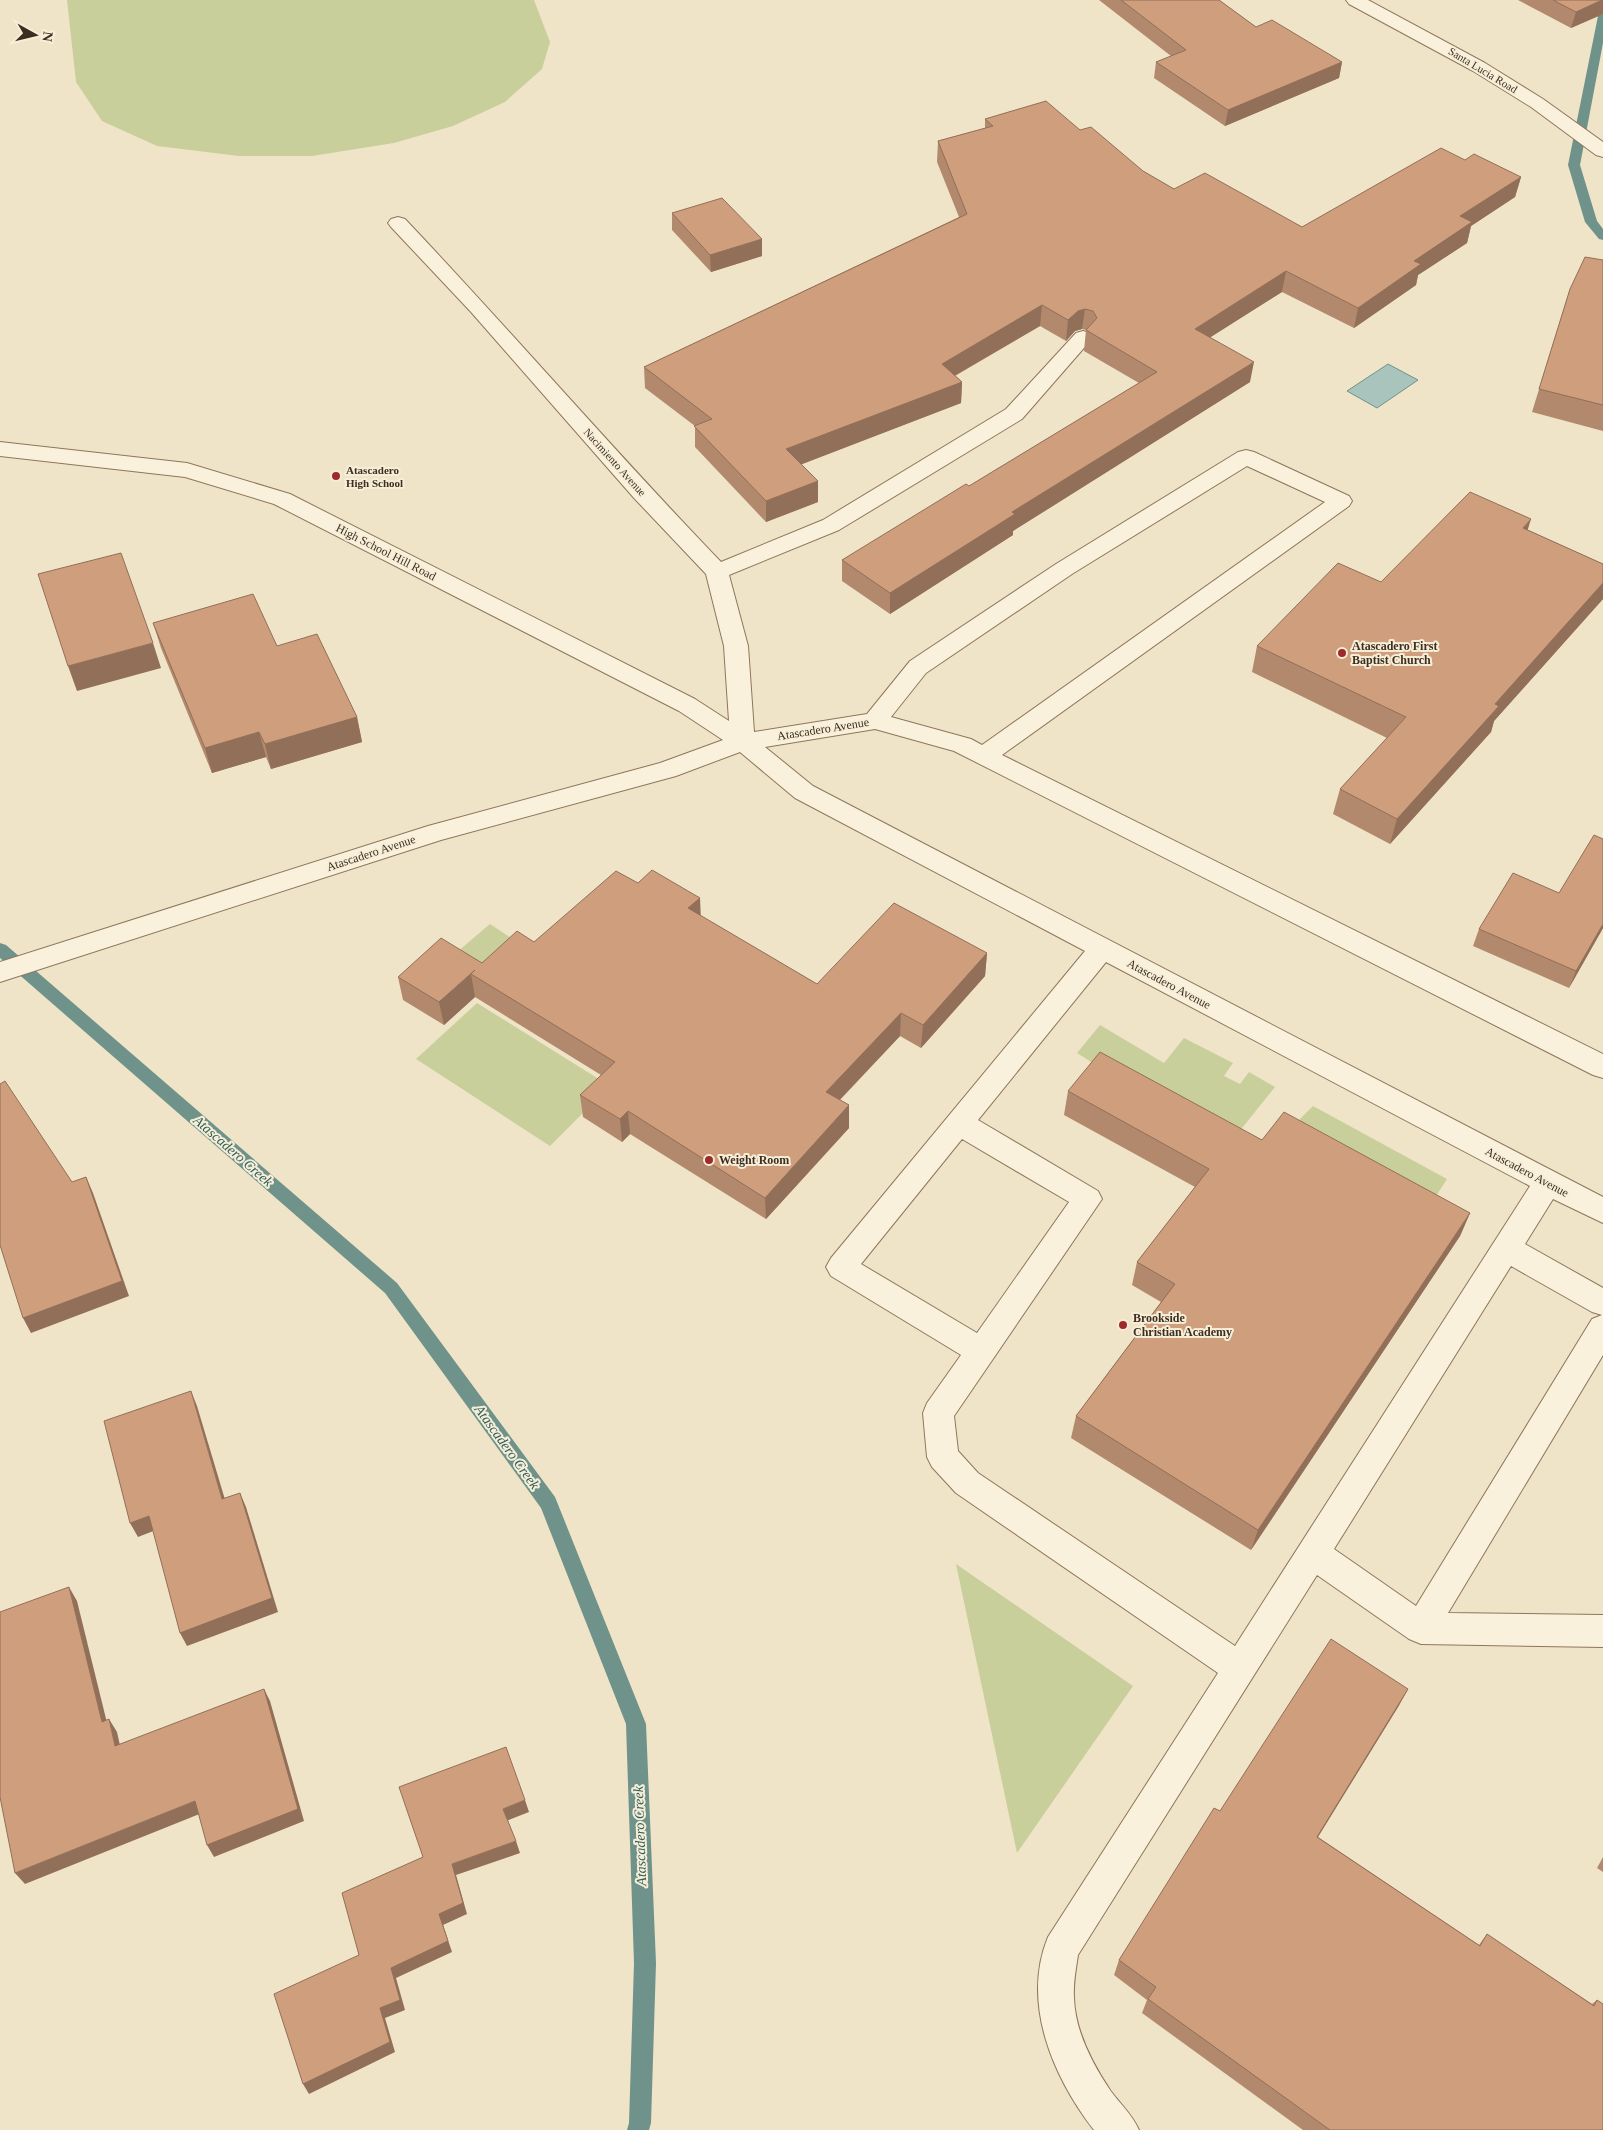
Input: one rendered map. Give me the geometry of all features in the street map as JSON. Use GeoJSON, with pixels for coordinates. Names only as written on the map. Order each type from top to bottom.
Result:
{"type":"FeatureCollection","features":[{"type":"Feature","properties":{"kind":"street","name":"Santa Lucia Road"},"geometry":{"type":"LineString","coordinates":[[1355,0],[1487,72],[1537,103],[1603,152]]}},
{"type":"Feature","properties":{"kind":"street","name":"Nacimiento Avenue"},"geometry":{"type":"LineString","coordinates":[[398,223],[478,308],[642,493],[717,572],[736,646],[743,742]]}},
{"type":"Feature","properties":{"kind":"street"},"geometry":{"type":"LineString","coordinates":[[717,572],[832,525],[1014,414],[1083,337]]}},
{"type":"Feature","properties":{"kind":"street","name":"High School Hill Road"},"geometry":{"type":"LineString","coordinates":[[0,449],[187,470],[282,499],[687,705],[743,742]]}},
{"type":"Feature","properties":{"kind":"street"},"geometry":{"type":"LineString","coordinates":[[875,721],[918,667],[1064,569],[1246,457],[1341,501],[983,756]]}},
{"type":"Feature","properties":{"kind":"street","name":"Atascadero Avenue"},"geometry":{"type":"LineString","coordinates":[[10,969],[437,832],[667,770],[743,742],[875,721],[962,745],[1603,1067]]}},
{"type":"Feature","properties":{"kind":"street","name":"Atascadero Avenue"},"geometry":{"type":"LineString","coordinates":[[743,742],[804,792],[1603,1211]]}},
{"type":"Feature","properties":{"kind":"street"},"geometry":{"type":"LineString","coordinates":[[982,1352],[841,1267],[1102,949]]}},
{"type":"Feature","properties":{"kind":"street"},"geometry":{"type":"LineString","coordinates":[[959,1123],[1088,1199],[938,1413],[943,1457],[967,1483],[1240,1669]]}},
{"type":"Feature","properties":{"kind":"street"},"geometry":{"type":"LineString","coordinates":[[1120,2130],[1111,2122],[1095,2099],[1068,2053],[1056,2004],[1061,1950],[1548,1183]]}},
{"type":"Feature","properties":{"kind":"street"},"geometry":{"type":"LineString","coordinates":[[1507,1249],[1603,1303]]}},
{"type":"Feature","properties":{"kind":"street"},"geometry":{"type":"LineString","coordinates":[[1421,1628],[1603,1328]]}},
{"type":"Feature","properties":{"kind":"street"},"geometry":{"type":"LineString","coordinates":[[1313,1554],[1421,1628],[1603,1631]]}},
{"type":"Feature","properties":{"kind":"green space"},"geometry":{"type":"Polygon","coordinates":[[[67,0],[534,0],[550,42],[542,69],[505,102],[453,126],[394,143],[312,156],[239,156],[157,146],[102,121],[76,82],[67,0]]]}},
{"type":"Feature","properties":{"kind":"green space"},"geometry":{"type":"Polygon","coordinates":[[[490,924],[520,944],[480,978],[450,958],[490,924]]]}},
{"type":"Feature","properties":{"kind":"green space"},"geometry":{"type":"Polygon","coordinates":[[[477,1003],[610,1086],[550,1146],[416,1059],[477,1003]]]}},
{"type":"Feature","properties":{"kind":"green space"},"geometry":{"type":"Polygon","coordinates":[[[1100,1025],[1164,1063],[1184,1038],[1233,1063],[1224,1076],[1240,1084],[1249,1072],[1275,1087],[1226,1148],[1077,1053],[1100,1025]]]}},
{"type":"Feature","properties":{"kind":"green space"},"geometry":{"type":"Polygon","coordinates":[[[1313,1106],[1447,1179],[1423,1216],[1281,1138],[1313,1106]]]}},
{"type":"Feature","properties":{"kind":"green space"},"geometry":{"type":"Polygon","coordinates":[[[956,1564],[1133,1686],[1017,1853],[956,1564]]]}},
{"type":"Feature","properties":{"kind":"water"},"geometry":{"type":"Polygon","coordinates":[[[1388,364],[1418,380],[1377,408],[1347,391],[1388,364]]]}},
{"type":"Feature","properties":{"kind":"building"},"geometry":{"type":"Polygon","coordinates":[[[1121,0],[1219,0],[1256,27],[1272,20],[1342,62],[1228,110],[1156,62],[1186,50],[1121,0]]]}},
{"type":"Feature","properties":{"kind":"building"},"geometry":{"type":"Polygon","coordinates":[[[1553,0],[1602,0],[1576,12],[1553,0]]]}},
{"type":"Feature","properties":{"kind":"building"},"geometry":{"type":"Polygon","coordinates":[[[1046,101],[1080,130],[1091,127],[1143,171],[1174,189],[1205,173],[1302,227],[1441,148],[1465,160],[1474,154],[1521,177],[1460,216],[1472,222],[1414,261],[1421,264],[1358,308],[1286,271],[1195,329],[1254,362],[1012,512],[1015,514],[890,593],[842,560],[966,484],[969,486],[1157,372],[1086,330],[1097,318],[1093,311],[1085,309],[1078,311],[1068,320],[1042,305],[942,364],[962,382],[786,449],[818,481],[766,501],[694,426],[712,419],[644,367],[967,214],[938,141],[993,126],[985,119],[1046,101]]]}},
{"type":"Feature","properties":{"kind":"building"},"geometry":{"type":"Polygon","coordinates":[[[722,198],[762,239],[710,255],[672,213],[722,198]]]}},
{"type":"Feature","properties":{"kind":"building"},"geometry":{"type":"Polygon","coordinates":[[[1585,257],[1603,260],[1603,405],[1539,389],[1570,289],[1585,257]]]}},
{"type":"Feature","properties":{"kind":"building"},"geometry":{"type":"Polygon","coordinates":[[[1470,492],[1531,519],[1523,528],[1603,564],[1603,583],[1495,704],[1499,706],[1397,819],[1340,789],[1406,717],[1257,646],[1338,563],[1381,582],[1470,492]]]}},
{"type":"Feature","properties":{"kind":"building"},"geometry":{"type":"Polygon","coordinates":[[[121,553],[153,643],[68,666],[38,574],[121,553]]]}},
{"type":"Feature","properties":{"kind":"building"},"geometry":{"type":"Polygon","coordinates":[[[253,594],[277,646],[317,634],[357,717],[265,744],[259,732],[205,748],[153,623],[253,594]]]}},
{"type":"Feature","properties":{"kind":"building"},"geometry":{"type":"Polygon","coordinates":[[[1594,835],[1603,839],[1603,924],[1576,971],[1479,929],[1513,873],[1559,893],[1594,835]]]}},
{"type":"Feature","properties":{"kind":"building"},"geometry":{"type":"Polygon","coordinates":[[[652,870],[700,898],[688,908],[817,984],[894,903],[987,953],[923,1025],[901,1013],[826,1092],[849,1105],[765,1198],[628,1111],[620,1119],[580,1095],[615,1062],[471,974],[475,970],[439,1002],[398,977],[441,938],[482,963],[517,931],[534,942],[616,871],[638,883],[652,870]]]}},
{"type":"Feature","properties":{"kind":"building"},"geometry":{"type":"Polygon","coordinates":[[[1100,1052],[1262,1140],[1284,1112],[1470,1213],[1258,1530],[1076,1416],[1175,1284],[1137,1262],[1209,1169],[1068,1091],[1100,1052]]]}},
{"type":"Feature","properties":{"kind":"building"},"geometry":{"type":"Polygon","coordinates":[[[5,1081],[72,1182],[86,1177],[122,1281],[23,1318],[0,1245],[0,1084],[5,1081]]]}},
{"type":"Feature","properties":{"kind":"building"},"geometry":{"type":"Polygon","coordinates":[[[191,1391],[222,1499],[240,1493],[272,1598],[180,1633],[149,1516],[130,1523],[104,1421],[191,1391]]]}},
{"type":"Feature","properties":{"kind":"building"},"geometry":{"type":"Polygon","coordinates":[[[69,1587],[102,1722],[109,1719],[115,1746],[264,1689],[298,1809],[207,1845],[195,1801],[15,1873],[0,1797],[0,1612],[69,1587]]]}},
{"type":"Feature","properties":{"kind":"building"},"geometry":{"type":"Polygon","coordinates":[[[1331,1639],[1408,1689],[1317,1837],[1480,1946],[1487,1934],[1594,2006],[1597,2000],[1603,2004],[1603,2130],[1330,2130],[1148,1999],[1156,1987],[1119,1960],[1214,1808],[1220,1811],[1331,1639]]]}},
{"type":"Feature","properties":{"kind":"building"},"geometry":{"type":"Polygon","coordinates":[[[506,1747],[525,1800],[503,1809],[516,1841],[452,1864],[463,1903],[439,1914],[448,1941],[391,1968],[400,2000],[380,2008],[390,2042],[303,2084],[274,1994],[359,1955],[342,1893],[423,1857],[399,1787],[506,1747]]]}},
{"type":"Feature","properties":{"kind":"waterway"},"geometry":{"type":"LineString","coordinates":[[1603,16],[1574,165],[1591,222],[1603,237]]}},
{"type":"Feature","properties":{"kind":"waterway","name":"Atascadero Creek"},"geometry":{"type":"LineString","coordinates":[[0,949],[391,1288],[548,1503],[636,1724],[645,1963],[640,2123],[638,2130]]}},
{"type":"Feature","properties":{"kind":"place","name":"Atascadero High School"},"geometry":{"type":"Point","coordinates":[336,476]}},
{"type":"Feature","properties":{"kind":"place","name":"Atascadero First Baptist Church"},"geometry":{"type":"Point","coordinates":[1342,653]}},
{"type":"Feature","properties":{"kind":"place","name":"Weight Room"},"geometry":{"type":"Point","coordinates":[709,1160]}},
{"type":"Feature","properties":{"kind":"place","name":"Brookside Christian Academy"},"geometry":{"type":"Point","coordinates":[1123,1325]}}]}
